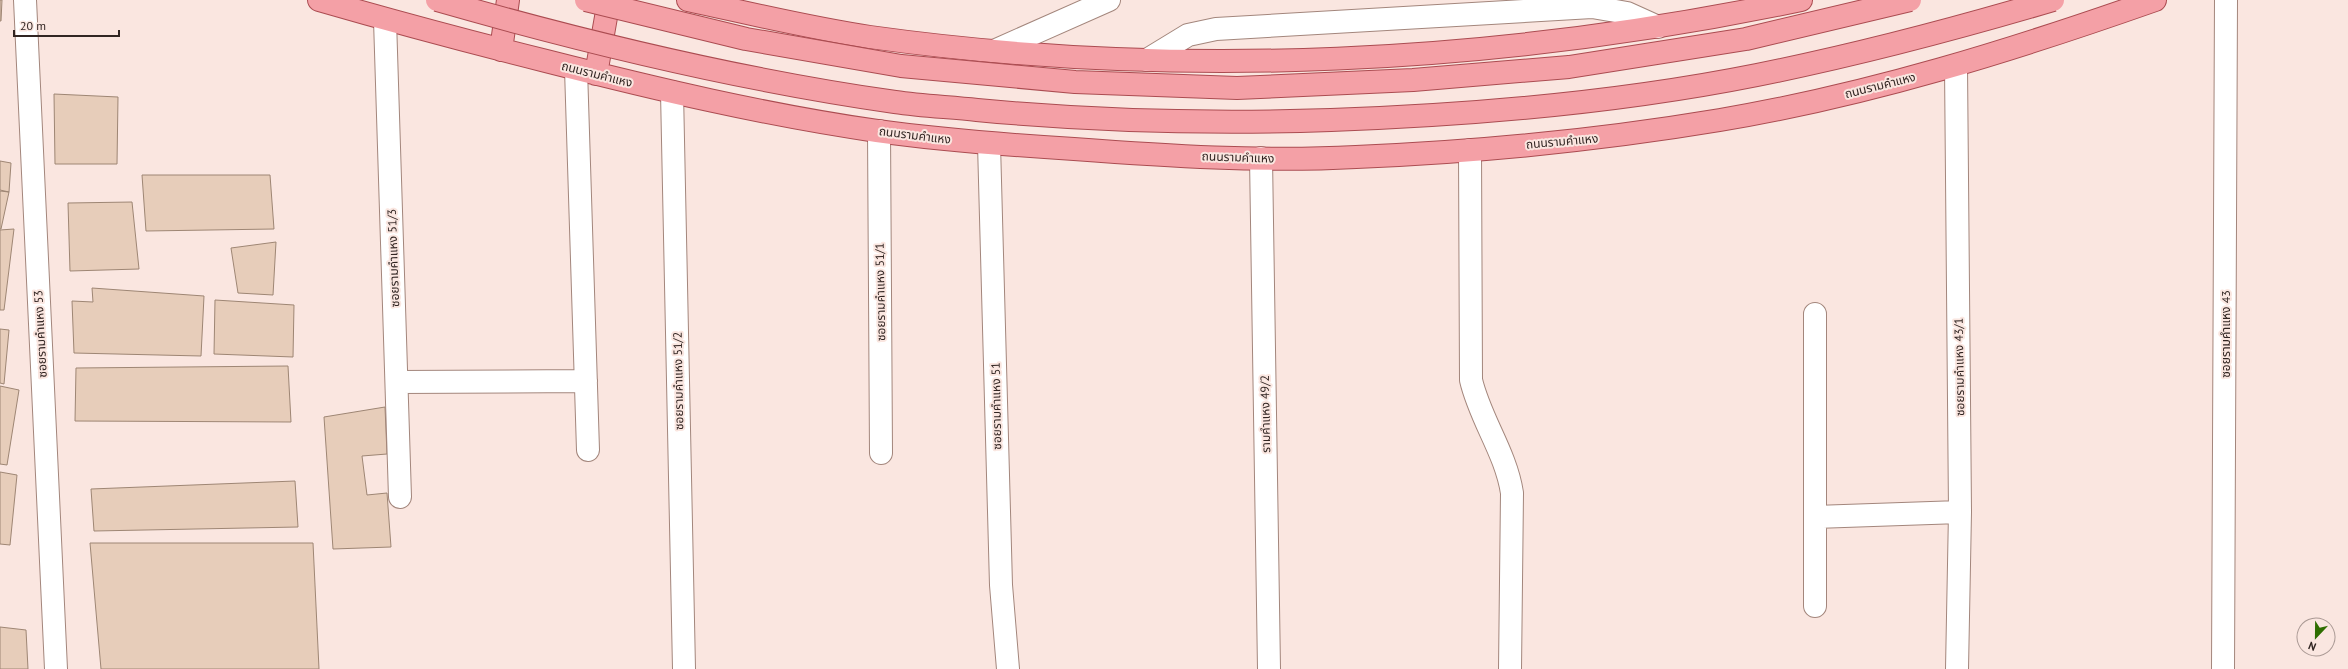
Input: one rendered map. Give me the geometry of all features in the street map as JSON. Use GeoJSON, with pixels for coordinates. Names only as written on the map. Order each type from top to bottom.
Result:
{"type":"FeatureCollection","features":[{"type":"Feature","properties":{"kind":"main road"},"geometry":{"type":"LineString","coordinates":[[437,0],[553,33],[727,72],[896,102],[1072,119],[1238,123],[1417,117],[1577,104],[1756,75],[1933,35],[2053,0]]}},
{"type":"Feature","properties":{"kind":"main road"},"geometry":{"type":"LineString","coordinates":[[501,50],[508,0]]}},
{"type":"Feature","properties":{"kind":"main road"},"geometry":{"type":"LineString","coordinates":[[586,0],[746,39],[901,66],[1074,82],[1238,88],[1413,80],[1569,67],[1746,39],[1910,0]]}},
{"type":"Feature","properties":{"kind":"main road"},"geometry":{"type":"LineString","coordinates":[[586,71],[609,0]]}},
{"type":"Feature","properties":{"kind":"main road"},"geometry":{"type":"LineString","coordinates":[[688,0],[868,36],[994,51],[1147,60],[1346,58],[1541,42],[1658,27],[1787,1]]}},
{"type":"Feature","properties":{"kind":"main road","name":"ถนนรามคำแหง"},"geometry":{"type":"LineString","coordinates":[[323,1],[385,20],[672,92],[776,114],[879,131],[989,144],[1128,153],[1261,158],[1352,158],[1470,150],[1606,137],[1724,119],[1837,96],[1956,66],[2155,0]]}},
{"type":"Feature","properties":{"kind":"street","name":"ซอยรามคำแหง 53"},"geometry":{"type":"LineString","coordinates":[[25,0],[56,669]]}},
{"type":"Feature","properties":{"kind":"street"},"geometry":{"type":"LineString","coordinates":[[994,51],[1109,0]]}},
{"type":"Feature","properties":{"kind":"street","name":"ซอยรามคำแหง 43"},"geometry":{"type":"LineString","coordinates":[[2223,669],[2226,0]]}},
{"type":"Feature","properties":{"kind":"street"},"geometry":{"type":"LineString","coordinates":[[1147,60],[1188,35],[1216,29],[1592,6],[1627,13],[1658,27]]}},
{"type":"Feature","properties":{"kind":"street","name":"ซอยรามคำแหง 51/3"},"geometry":{"type":"LineString","coordinates":[[385,20],[400,497]]}},
{"type":"Feature","properties":{"kind":"street","name":"ซอยรามคำแหง 43/1"},"geometry":{"type":"LineString","coordinates":[[1956,66],[1960,512],[1957,669]]}},
{"type":"Feature","properties":{"kind":"street"},"geometry":{"type":"LineString","coordinates":[[586,71],[586,381],[588,450]]}},
{"type":"Feature","properties":{"kind":"street","name":"ซอยรามคำแหง 51/2"},"geometry":{"type":"LineString","coordinates":[[672,92],[684,669]]}},
{"type":"Feature","properties":{"kind":"street","name":"ซอยรามคำแหง 51/1"},"geometry":{"type":"LineString","coordinates":[[879,131],[882,452]]}},
{"type":"Feature","properties":{"kind":"street","name":"ซอยรามคำแหง 51"},"geometry":{"type":"LineString","coordinates":[[989,144],[1001,585],[1008,669]]}},
{"type":"Feature","properties":{"kind":"street"},"geometry":{"type":"LineString","coordinates":[[1470,150],[1472,380],[1476,401],[1509,474],[1512,493],[1510,669]]}},
{"type":"Feature","properties":{"kind":"street","name":"รามคำแหง 49/2"},"geometry":{"type":"LineString","coordinates":[[1261,158],[1269,669]]}},
{"type":"Feature","properties":{"kind":"street"},"geometry":{"type":"LineString","coordinates":[[1815,314],[1815,606]]}},
{"type":"Feature","properties":{"kind":"street"},"geometry":{"type":"LineString","coordinates":[[397,382],[586,381]]}},
{"type":"Feature","properties":{"kind":"street"},"geometry":{"type":"LineString","coordinates":[[1816,517],[1960,512]]}},
{"type":"Feature","properties":{"kind":"building"},"geometry":{"type":"Polygon","coordinates":[[[0,0],[2,0],[1,21],[0,21],[0,0]]]}},
{"type":"Feature","properties":{"kind":"building"},"geometry":{"type":"Polygon","coordinates":[[[54,94],[118,97],[117,164],[55,164],[54,94]]]}},
{"type":"Feature","properties":{"kind":"building"},"geometry":{"type":"Polygon","coordinates":[[[0,161],[11,163],[9,192],[0,190],[0,161]]]}},
{"type":"Feature","properties":{"kind":"building"},"geometry":{"type":"Polygon","coordinates":[[[142,175],[270,175],[274,229],[146,231],[142,175]]]}},
{"type":"Feature","properties":{"kind":"building"},"geometry":{"type":"Polygon","coordinates":[[[0,191],[9,192],[1,229],[0,229],[0,191]]]}},
{"type":"Feature","properties":{"kind":"building"},"geometry":{"type":"Polygon","coordinates":[[[132,202],[139,269],[70,271],[68,203],[132,202]]]}},
{"type":"Feature","properties":{"kind":"building"},"geometry":{"type":"Polygon","coordinates":[[[14,229],[4,310],[0,310],[0,230],[14,229]]]}},
{"type":"Feature","properties":{"kind":"building"},"geometry":{"type":"Polygon","coordinates":[[[276,242],[273,295],[238,293],[231,248],[276,242]]]}},
{"type":"Feature","properties":{"kind":"building"},"geometry":{"type":"Polygon","coordinates":[[[92,288],[204,296],[201,356],[74,353],[72,301],[93,302],[92,288]]]}},
{"type":"Feature","properties":{"kind":"building"},"geometry":{"type":"Polygon","coordinates":[[[215,300],[294,305],[293,357],[214,354],[215,300]]]}},
{"type":"Feature","properties":{"kind":"building"},"geometry":{"type":"Polygon","coordinates":[[[0,329],[9,330],[4,384],[0,383],[0,329]]]}},
{"type":"Feature","properties":{"kind":"building"},"geometry":{"type":"Polygon","coordinates":[[[288,366],[291,422],[75,421],[76,368],[288,366]]]}},
{"type":"Feature","properties":{"kind":"building"},"geometry":{"type":"Polygon","coordinates":[[[0,386],[19,390],[7,465],[0,464],[0,386]]]}},
{"type":"Feature","properties":{"kind":"building"},"geometry":{"type":"Polygon","coordinates":[[[385,407],[387,454],[362,456],[367,495],[387,493],[391,547],[333,549],[324,417],[385,407]]]}},
{"type":"Feature","properties":{"kind":"building"},"geometry":{"type":"Polygon","coordinates":[[[0,472],[17,475],[10,545],[0,544],[0,472]]]}},
{"type":"Feature","properties":{"kind":"building"},"geometry":{"type":"Polygon","coordinates":[[[295,481],[298,527],[94,531],[91,489],[295,481]]]}},
{"type":"Feature","properties":{"kind":"building"},"geometry":{"type":"Polygon","coordinates":[[[90,543],[313,543],[319,669],[101,669],[90,543]]]}},
{"type":"Feature","properties":{"kind":"building"},"geometry":{"type":"Polygon","coordinates":[[[0,627],[26,630],[28,669],[0,669],[0,627]]]}}]}
